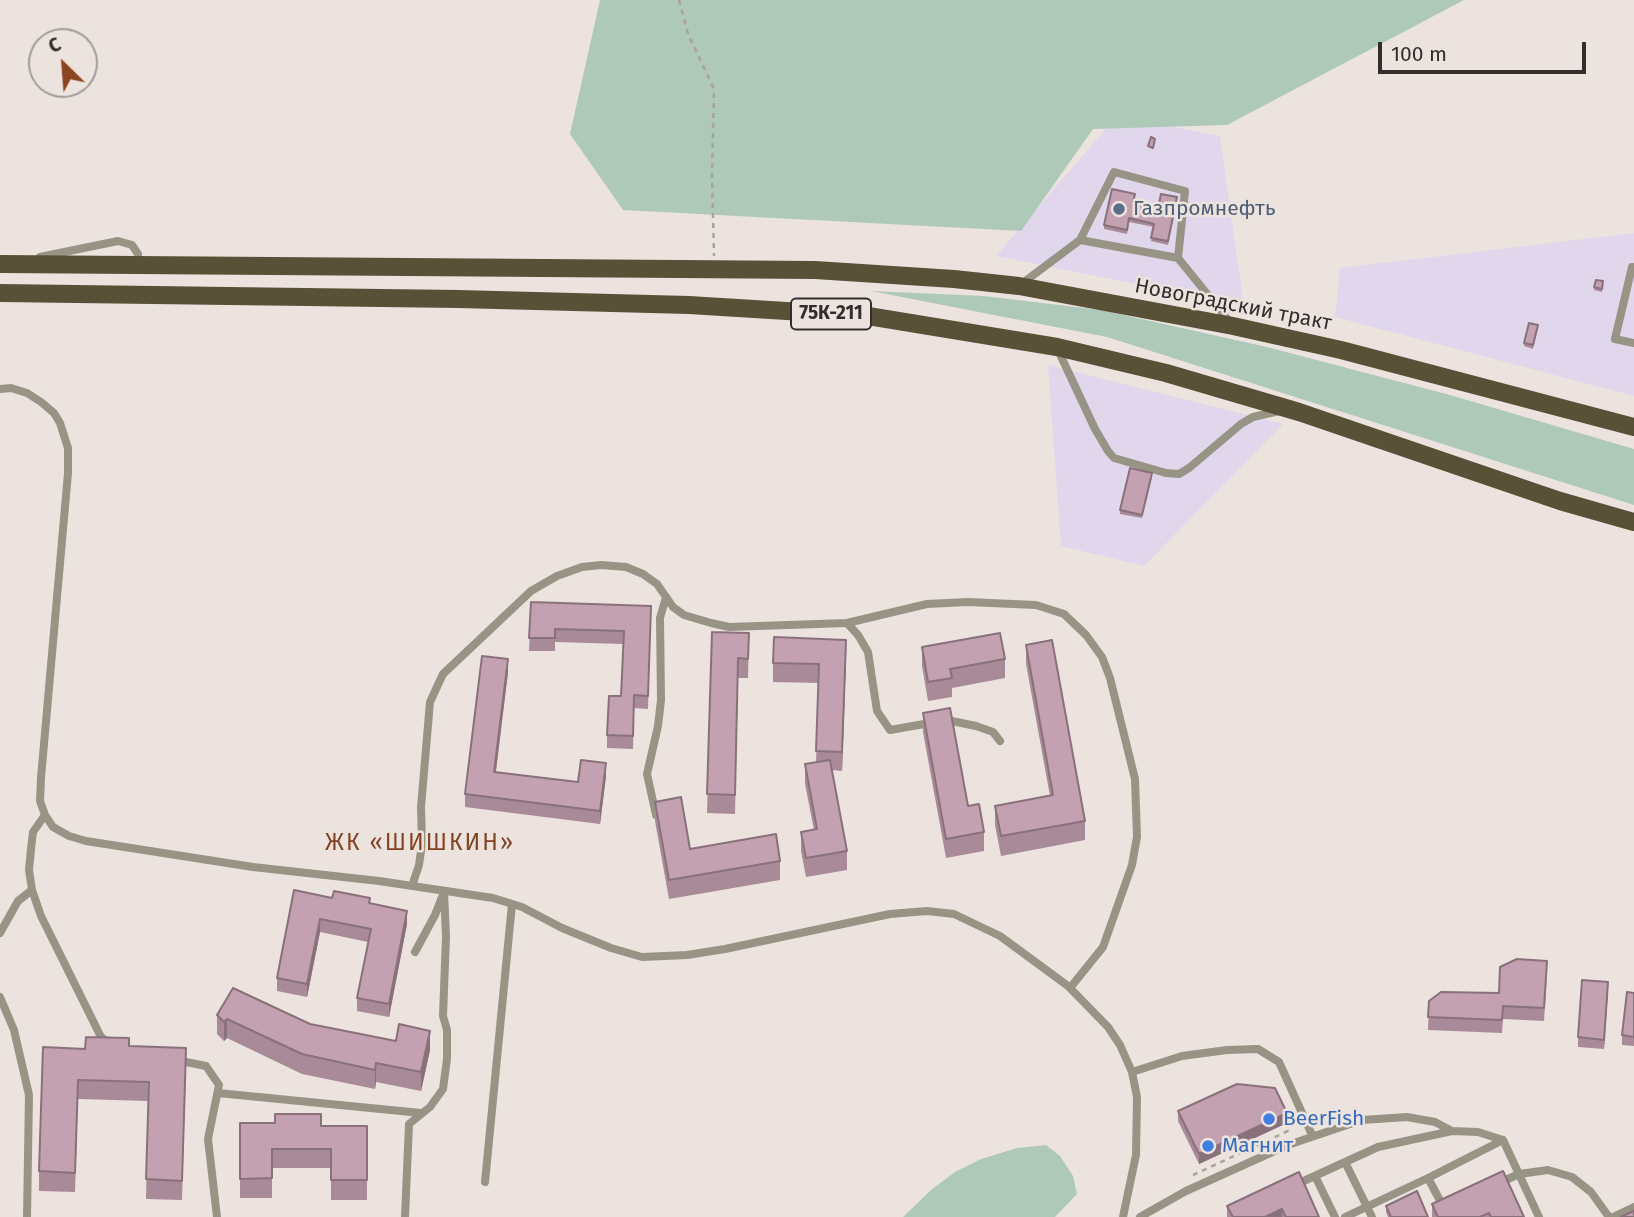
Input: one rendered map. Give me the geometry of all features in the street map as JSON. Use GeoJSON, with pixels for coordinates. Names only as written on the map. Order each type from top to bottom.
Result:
{"type":"FeatureCollection","features":[{"type":"Feature","properties":{"kind":"main road","name":"75К-211"},"geometry":{"type":"LineString","coordinates":[[3,264],[714,269]]}},
{"type":"Feature","properties":{"kind":"main road"},"geometry":{"type":"LineString","coordinates":[[115,294],[131,287],[138,272],[138,265]]}},
{"type":"Feature","properties":{"kind":"main road","name":"Новоградский тракт"},"geometry":{"type":"LineString","coordinates":[[714,269],[815,270],[1019,286],[1233,326],[1341,350],[1634,427]]}},
{"type":"Feature","properties":{"kind":"main road","name":"75К-211"},"geometry":{"type":"LineString","coordinates":[[0,293],[689,305],[868,316],[1057,347],[1166,373],[1299,412],[1560,500],[1634,522]]}},
{"type":"Feature","properties":{"kind":"lane"},"geometry":{"type":"LineString","coordinates":[[1019,286],[1080,240],[1114,172],[1185,191],[1178,258]]}},
{"type":"Feature","properties":{"kind":"lane"},"geometry":{"type":"LineString","coordinates":[[1080,240],[1178,258],[1233,326]]}},
{"type":"Feature","properties":{"kind":"lane"},"geometry":{"type":"LineString","coordinates":[[1634,267],[1615,339],[1634,343]]}},
{"type":"Feature","properties":{"kind":"lane"},"geometry":{"type":"LineString","coordinates":[[1057,347],[1095,429],[1114,458],[1167,473],[1179,474],[1189,468],[1253,417],[1278,411],[1299,412]]}},
{"type":"Feature","properties":{"kind":"lane"},"geometry":{"type":"LineString","coordinates":[[0,389],[11,388],[27,393],[48,408],[60,423],[68,448],[40,801],[53,827],[86,841],[253,867],[493,898],[611,948],[642,957],[687,955],[725,949],[890,914],[927,911],[954,914],[1000,936],[1070,988],[1108,1027],[1120,1045],[1132,1072],[1137,1097],[1136,1155],[1123,1217]]}},
{"type":"Feature","properties":{"kind":"lane"},"geometry":{"type":"LineString","coordinates":[[412,886],[422,845],[421,807],[430,702],[443,674],[531,591],[557,576],[582,567],[626,567],[657,584],[674,607],[684,615],[729,627],[847,623],[926,604],[968,602],[1036,605],[1064,614],[1086,635],[1102,657],[1110,677],[1135,779],[1137,837],[1132,865],[1103,947],[1070,988]]}},
{"type":"Feature","properties":{"kind":"lane"},"geometry":{"type":"LineString","coordinates":[[657,821],[647,774],[661,700],[660,618],[666,597]]}},
{"type":"Feature","properties":{"kind":"lane"},"geometry":{"type":"LineString","coordinates":[[847,623],[868,652],[877,711],[890,730],[947,720],[993,732],[1000,741]]}},
{"type":"Feature","properties":{"kind":"lane"},"geometry":{"type":"LineString","coordinates":[[45,815],[33,832],[30,849],[32,890],[46,925],[101,1037],[122,1049]]}},
{"type":"Feature","properties":{"kind":"lane"},"geometry":{"type":"LineString","coordinates":[[0,933],[18,901],[32,890]]}},
{"type":"Feature","properties":{"kind":"lane"},"geometry":{"type":"LineString","coordinates":[[415,953],[444,891]]}},
{"type":"Feature","properties":{"kind":"lane"},"geometry":{"type":"LineString","coordinates":[[405,1217],[409,1124],[430,1107],[443,1089],[447,1059],[447,1030],[443,1016],[446,937],[444,891]]}},
{"type":"Feature","properties":{"kind":"lane"},"geometry":{"type":"LineString","coordinates":[[485,1182],[512,904]]}},
{"type":"Feature","properties":{"kind":"lane"},"geometry":{"type":"LineString","coordinates":[[0,997],[14,1030],[29,1095],[27,1217]]}},
{"type":"Feature","properties":{"kind":"lane"},"geometry":{"type":"LineString","coordinates":[[1132,1072],[1182,1056],[1258,1049],[1279,1062],[1312,1136]]}},
{"type":"Feature","properties":{"kind":"lane"},"geometry":{"type":"LineString","coordinates":[[164,1057],[206,1066],[219,1086],[208,1139],[217,1217]]}},
{"type":"Feature","properties":{"kind":"lane"},"geometry":{"type":"LineString","coordinates":[[218,1093],[421,1113]]}},
{"type":"Feature","properties":{"kind":"lane"},"geometry":{"type":"LineString","coordinates":[[1140,1217],[1197,1186],[1312,1136],[1362,1120],[1408,1117],[1435,1122],[1452,1130]]}},
{"type":"Feature","properties":{"kind":"lane"},"geometry":{"type":"LineString","coordinates":[[1282,1191],[1378,1147],[1452,1130],[1478,1132],[1503,1140],[1539,1217]]}},
{"type":"Feature","properties":{"kind":"lane"},"geometry":{"type":"LineString","coordinates":[[1345,1217],[1503,1140]]}},
{"type":"Feature","properties":{"kind":"lane"},"geometry":{"type":"LineString","coordinates":[[1345,1162],[1372,1217]]}},
{"type":"Feature","properties":{"kind":"lane"},"geometry":{"type":"LineString","coordinates":[[1493,1186],[1519,1174],[1548,1170],[1572,1177],[1591,1192],[1611,1217],[1634,1207]]}},
{"type":"Feature","properties":{"kind":"lane"},"geometry":{"type":"LineString","coordinates":[[1315,1176],[1335,1217]]}},
{"type":"Feature","properties":{"kind":"lane"},"geometry":{"type":"LineString","coordinates":[[1428,1178],[1443,1209],[1455,1203]]}},
{"type":"Feature","properties":{"kind":"path"},"geometry":{"type":"LineString","coordinates":[[679,0],[688,34],[714,89],[714,269]]}},
{"type":"Feature","properties":{"kind":"path"},"geometry":{"type":"LineString","coordinates":[[1274,1129],[1277,1136]]}},
{"type":"Feature","properties":{"kind":"path"},"geometry":{"type":"LineString","coordinates":[[1193,1174],[1288,1131]]}},
{"type":"Feature","properties":{"kind":"path"},"geometry":{"type":"LineString","coordinates":[[1257,1137],[1260,1143]]}},
{"type":"Feature","properties":{"kind":"path"},"geometry":{"type":"LineString","coordinates":[[1215,1157],[1218,1163]]}},
{"type":"Feature","properties":{"kind":"shaded area"},"geometry":{"type":"Polygon","coordinates":[[[1117,116],[1220,136],[1244,306],[996,256],[1117,116]]]}},
{"type":"Feature","properties":{"kind":"shaded area"},"geometry":{"type":"Polygon","coordinates":[[[1634,233],[1634,396],[1335,317],[1340,268],[1634,233]]]}},
{"type":"Feature","properties":{"kind":"shaded area"},"geometry":{"type":"Polygon","coordinates":[[[1048,365],[1283,424],[1144,566],[1061,546],[1048,365]]]}},
{"type":"Feature","properties":{"kind":"green space"},"geometry":{"type":"Polygon","coordinates":[[[600,0],[1464,0],[1227,125],[1093,129],[1021,231],[623,210],[570,134],[600,0]]]}},
{"type":"Feature","properties":{"kind":"green space"},"geometry":{"type":"Polygon","coordinates":[[[871,291],[984,296],[1101,310],[1267,347],[1450,395],[1634,449],[1634,505],[1107,337],[871,291]]]}},
{"type":"Feature","properties":{"kind":"green space"},"geometry":{"type":"Polygon","coordinates":[[[1046,1145],[1060,1156],[1073,1176],[1077,1194],[1055,1217],[903,1217],[932,1189],[955,1172],[981,1159],[1017,1148],[1046,1145]]]}},
{"type":"Feature","properties":{"kind":"building"},"geometry":{"type":"Polygon","coordinates":[[[1151,137],[1155,139],[1153,148],[1148,146],[1151,137]]]}},
{"type":"Feature","properties":{"kind":"building"},"geometry":{"type":"Polygon","coordinates":[[[1112,189],[1135,194],[1133,202],[1158,208],[1161,194],[1177,197],[1168,241],[1151,238],[1154,224],[1129,218],[1127,230],[1104,225],[1112,189]]]}},
{"type":"Feature","properties":{"kind":"building"},"geometry":{"type":"Polygon","coordinates":[[[1596,280],[1603,281],[1602,289],[1594,287],[1596,280]]]}},
{"type":"Feature","properties":{"kind":"building"},"geometry":{"type":"Polygon","coordinates":[[[1529,323],[1538,325],[1533,345],[1524,343],[1529,323]]]}},
{"type":"Feature","properties":{"kind":"building"},"geometry":{"type":"Polygon","coordinates":[[[1130,468],[1152,473],[1142,515],[1120,510],[1130,468]]]}},
{"type":"Feature","properties":{"kind":"building"},"geometry":{"type":"Polygon","coordinates":[[[531,602],[651,606],[648,696],[634,695],[633,736],[607,735],[609,696],[621,696],[624,631],[555,629],[555,638],[529,638],[531,602]]]}},
{"type":"Feature","properties":{"kind":"building"},"geometry":{"type":"Polygon","coordinates":[[[712,632],[749,633],[748,659],[738,658],[735,795],[707,794],[712,632]]]}},
{"type":"Feature","properties":{"kind":"building"},"geometry":{"type":"Polygon","coordinates":[[[1000,633],[1005,659],[950,669],[952,678],[928,682],[922,647],[1000,633]]]}},
{"type":"Feature","properties":{"kind":"building"},"geometry":{"type":"Polygon","coordinates":[[[774,637],[846,640],[842,752],[816,751],[819,664],[773,663],[774,637]]]}},
{"type":"Feature","properties":{"kind":"building"},"geometry":{"type":"Polygon","coordinates":[[[1052,640],[1085,821],[1001,836],[995,806],[1053,795],[1026,645],[1052,640]]]}},
{"type":"Feature","properties":{"kind":"building"},"geometry":{"type":"Polygon","coordinates":[[[482,656],[508,659],[494,772],[578,782],[581,760],[606,763],[600,811],[465,794],[482,656]]]}},
{"type":"Feature","properties":{"kind":"building"},"geometry":{"type":"Polygon","coordinates":[[[950,708],[968,806],[979,804],[984,832],[946,839],[923,713],[950,708]]]}},
{"type":"Feature","properties":{"kind":"building"},"geometry":{"type":"Polygon","coordinates":[[[830,760],[847,851],[806,858],[801,832],[817,829],[805,764],[830,760]]]}},
{"type":"Feature","properties":{"kind":"building"},"geometry":{"type":"Polygon","coordinates":[[[681,797],[690,849],[776,834],[780,861],[669,880],[655,802],[681,797]]]}},
{"type":"Feature","properties":{"kind":"building"},"geometry":{"type":"Polygon","coordinates":[[[294,890],[332,898],[334,891],[370,898],[369,903],[407,911],[389,1004],[357,998],[371,929],[320,919],[307,984],[277,978],[294,890]]]}},
{"type":"Feature","properties":{"kind":"building"},"geometry":{"type":"Polygon","coordinates":[[[1517,959],[1547,961],[1544,1008],[1503,1006],[1502,1020],[1428,1017],[1429,1001],[1441,992],[1499,993],[1500,967],[1517,959]]]}},
{"type":"Feature","properties":{"kind":"building"},"geometry":{"type":"Polygon","coordinates":[[[1582,980],[1608,982],[1604,1040],[1578,1037],[1582,980]]]}},
{"type":"Feature","properties":{"kind":"building"},"geometry":{"type":"Polygon","coordinates":[[[233,988],[310,1024],[396,1041],[399,1024],[430,1031],[421,1072],[376,1063],[375,1070],[302,1054],[227,1019],[224,1022],[217,1015],[233,988]]]}},
{"type":"Feature","properties":{"kind":"building"},"geometry":{"type":"Polygon","coordinates":[[[1627,992],[1634,993],[1634,1037],[1622,1035],[1627,992]]]}},
{"type":"Feature","properties":{"kind":"building"},"geometry":{"type":"Polygon","coordinates":[[[86,1037],[129,1038],[129,1046],[186,1048],[182,1181],[146,1179],[149,1082],[78,1080],[75,1173],[39,1171],[43,1047],[85,1049],[86,1037]]]}},
{"type":"Feature","properties":{"kind":"building"},"geometry":{"type":"Polygon","coordinates":[[[1237,1084],[1275,1088],[1287,1113],[1199,1154],[1178,1111],[1237,1084]]]}},
{"type":"Feature","properties":{"kind":"building"},"geometry":{"type":"Polygon","coordinates":[[[275,1114],[321,1114],[321,1126],[367,1126],[367,1180],[331,1180],[331,1149],[272,1149],[272,1178],[240,1179],[240,1123],[275,1123],[275,1114]]]}},
{"type":"Feature","properties":{"kind":"building"},"geometry":{"type":"Polygon","coordinates":[[[1503,1171],[1524,1217],[1491,1217],[1489,1213],[1480,1217],[1438,1217],[1432,1204],[1503,1171]]]}},
{"type":"Feature","properties":{"kind":"building"},"geometry":{"type":"Polygon","coordinates":[[[1299,1172],[1319,1217],[1286,1217],[1282,1209],[1265,1217],[1233,1217],[1227,1206],[1299,1172]]]}},
{"type":"Feature","properties":{"kind":"building"},"geometry":{"type":"Polygon","coordinates":[[[1417,1191],[1428,1217],[1391,1217],[1386,1206],[1417,1191]]]}},
{"type":"Feature","properties":{"kind":"building"},"geometry":{"type":"Polygon","coordinates":[[[1634,1211],[1634,1217],[1621,1217],[1634,1211]]]}},
{"type":"Feature","properties":{"kind":"place","name":"Газпромнефть"},"geometry":{"type":"Point","coordinates":[1119,209]}},
{"type":"Feature","properties":{"kind":"place","name":"BeerFish"},"geometry":{"type":"Point","coordinates":[1269,1119]}},
{"type":"Feature","properties":{"kind":"place","name":"Магнит"},"geometry":{"type":"Point","coordinates":[1208,1146]}},
{"type":"Feature","properties":{"kind":"district","name":"ЖК «ШИШКИН»"},"geometry":{"type":"Point","coordinates":[420,844]}}]}
